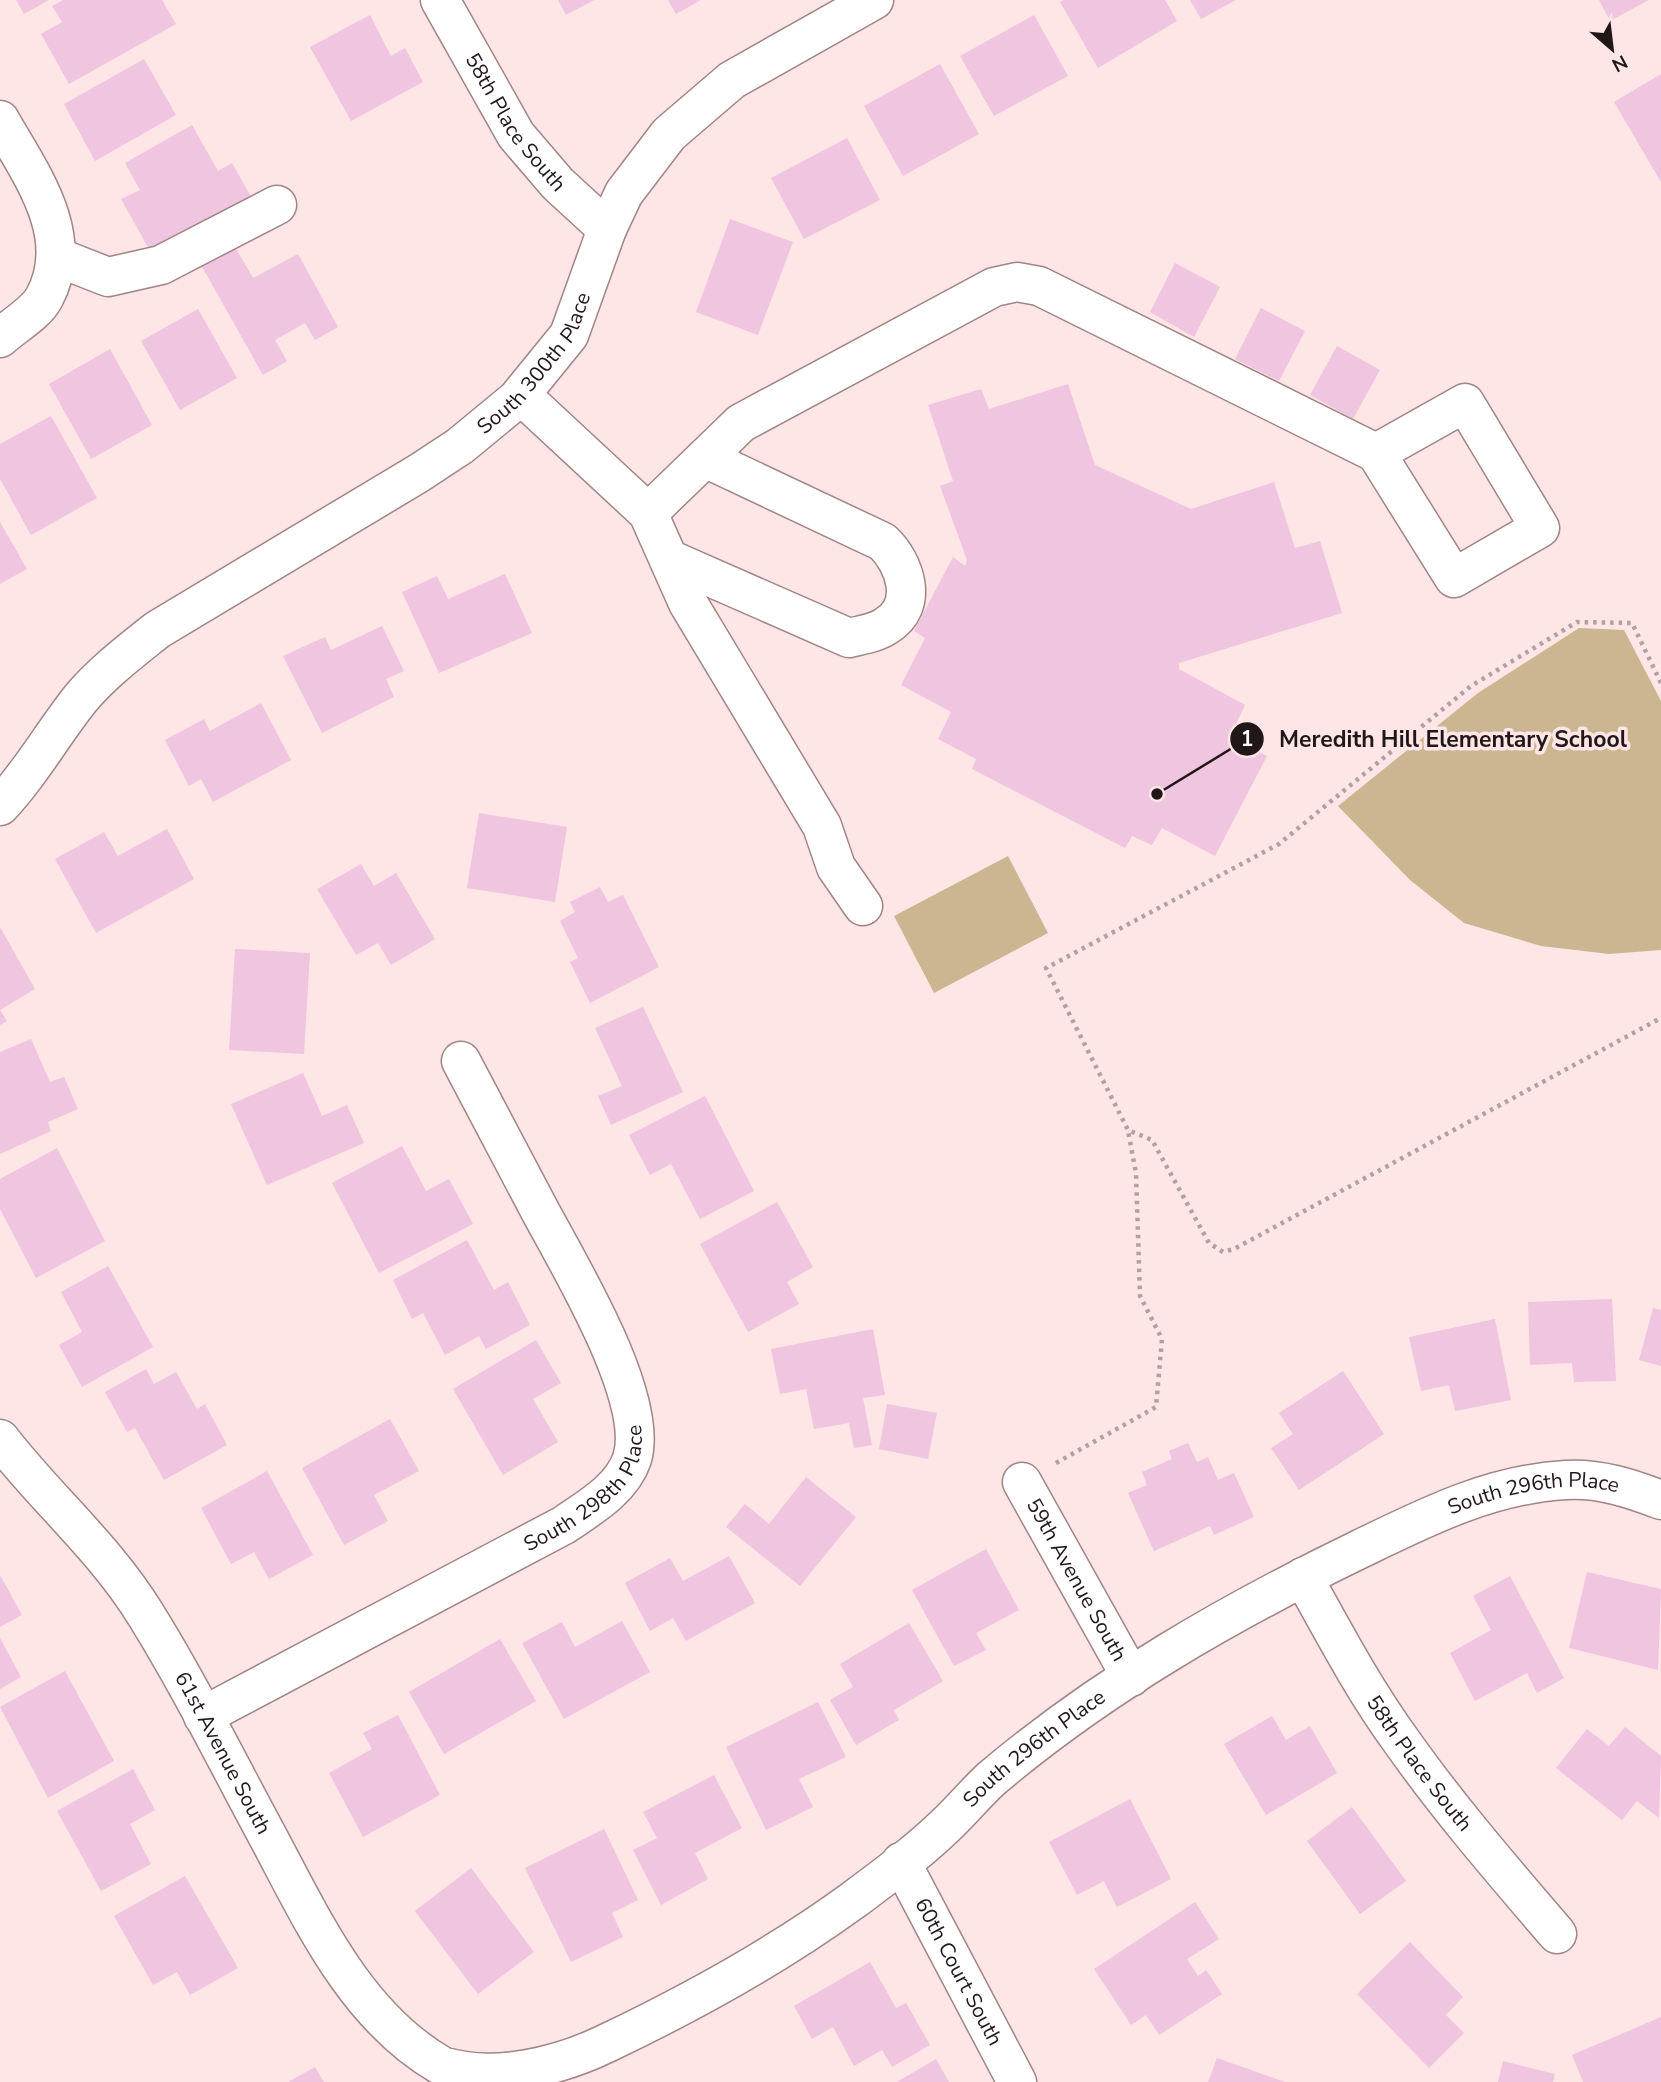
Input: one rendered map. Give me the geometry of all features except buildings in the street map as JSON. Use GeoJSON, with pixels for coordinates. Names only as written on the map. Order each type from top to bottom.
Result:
{"type":"FeatureCollection","features":[{"type":"Feature","properties":{"kind":"street","name":"58th Place South"},"geometry":{"type":"LineString","coordinates":[[440,0],[516,135],[558,184],[607,229]]}},
{"type":"Feature","properties":{"kind":"street","name":"South 300th Place"},"geometry":{"type":"LineString","coordinates":[[0,806],[82,698],[120,659],[158,630],[460,446],[521,395],[569,335],[607,229],[624,193],[644,163],[669,134],[700,105],[768,58],[874,0]]}},
{"type":"Feature","properties":{"kind":"street"},"geometry":{"type":"LineString","coordinates":[[0,120],[50,208],[57,257],[43,300],[0,338]]}},
{"type":"Feature","properties":{"kind":"street"},"geometry":{"type":"LineString","coordinates":[[57,257],[108,277],[161,265],[277,205]]}},
{"type":"Feature","properties":{"kind":"street"},"geometry":{"type":"LineString","coordinates":[[648,513],[741,424],[994,287],[1017,282],[1039,286],[1376,453],[1454,578],[1540,528],[1465,403],[1376,453]]}},
{"type":"Feature","properties":{"kind":"street"},"geometry":{"type":"LineString","coordinates":[[521,395],[648,513],[688,603],[822,826],[836,867],[863,906]]}},
{"type":"Feature","properties":{"kind":"street"},"geometry":{"type":"LineString","coordinates":[[669,559],[849,638],[886,627],[897,617],[906,596],[902,564],[883,541],[705,458]]}},
{"type":"Feature","properties":{"kind":"street","name":"South 298th Place"},"geometry":{"type":"LineString","coordinates":[[203,1716],[564,1525],[614,1488],[631,1459],[635,1439],[633,1418],[619,1372],[588,1303],[461,1061]]}},
{"type":"Feature","properties":{"kind":"street","name":"61st Avenue South"},"geometry":{"type":"LineString","coordinates":[[0,1439],[35,1481],[104,1554],[145,1613],[294,1886],[353,1985],[438,2074]]}},
{"type":"Feature","properties":{"kind":"street","name":"South 296th Place"},"geometry":{"type":"LineString","coordinates":[[438,2074],[469,2080],[503,2080],[576,2058],[699,1999],[803,1935],[942,1829],[989,1781],[1176,1645],[1303,1577],[1448,1507],[1509,1488],[1569,1479],[1590,1480],[1661,1500]]}},
{"type":"Feature","properties":{"kind":"street","name":"59th Avenue South"},"geometry":{"type":"LineString","coordinates":[[1022,1482],[1131,1678]]}},
{"type":"Feature","properties":{"kind":"street","name":"58th Place South"},"geometry":{"type":"LineString","coordinates":[[1303,1577],[1354,1669],[1401,1741],[1475,1839],[1558,1934]]}},
{"type":"Feature","properties":{"kind":"street","name":"60th Court South"},"geometry":{"type":"LineString","coordinates":[[901,1862],[1017,2082]]}},
{"type":"Feature","properties":{"kind":"path"},"geometry":{"type":"LineString","coordinates":[[1022,1482],[1156,1407],[1162,1339],[1140,1296],[1136,1173],[1128,1130],[1046,968],[1279,844],[1471,686],[1577,622],[1632,623],[1661,683]]}},
{"type":"Feature","properties":{"kind":"path"},"geometry":{"type":"LineString","coordinates":[[1128,1130],[1152,1140],[1209,1242],[1223,1252],[1234,1249],[1661,1018]]}},
{"type":"Feature","properties":{"kind":"shaded area"},"geometry":{"type":"Polygon","coordinates":[[[1579,628],[1624,630],[1661,701],[1661,950],[1609,954],[1541,946],[1464,923],[1410,880],[1338,806],[1478,693],[1579,628]]]}},
{"type":"Feature","properties":{"kind":"shaded area"},"geometry":{"type":"Polygon","coordinates":[[[1008,856],[1048,933],[934,993],[894,916],[1008,856]]]}},
{"type":"Feature","properties":{"kind":"place","name":"Meredith Hill Elementary School"},"geometry":{"type":"Point","coordinates":[1157,794]}}]}
